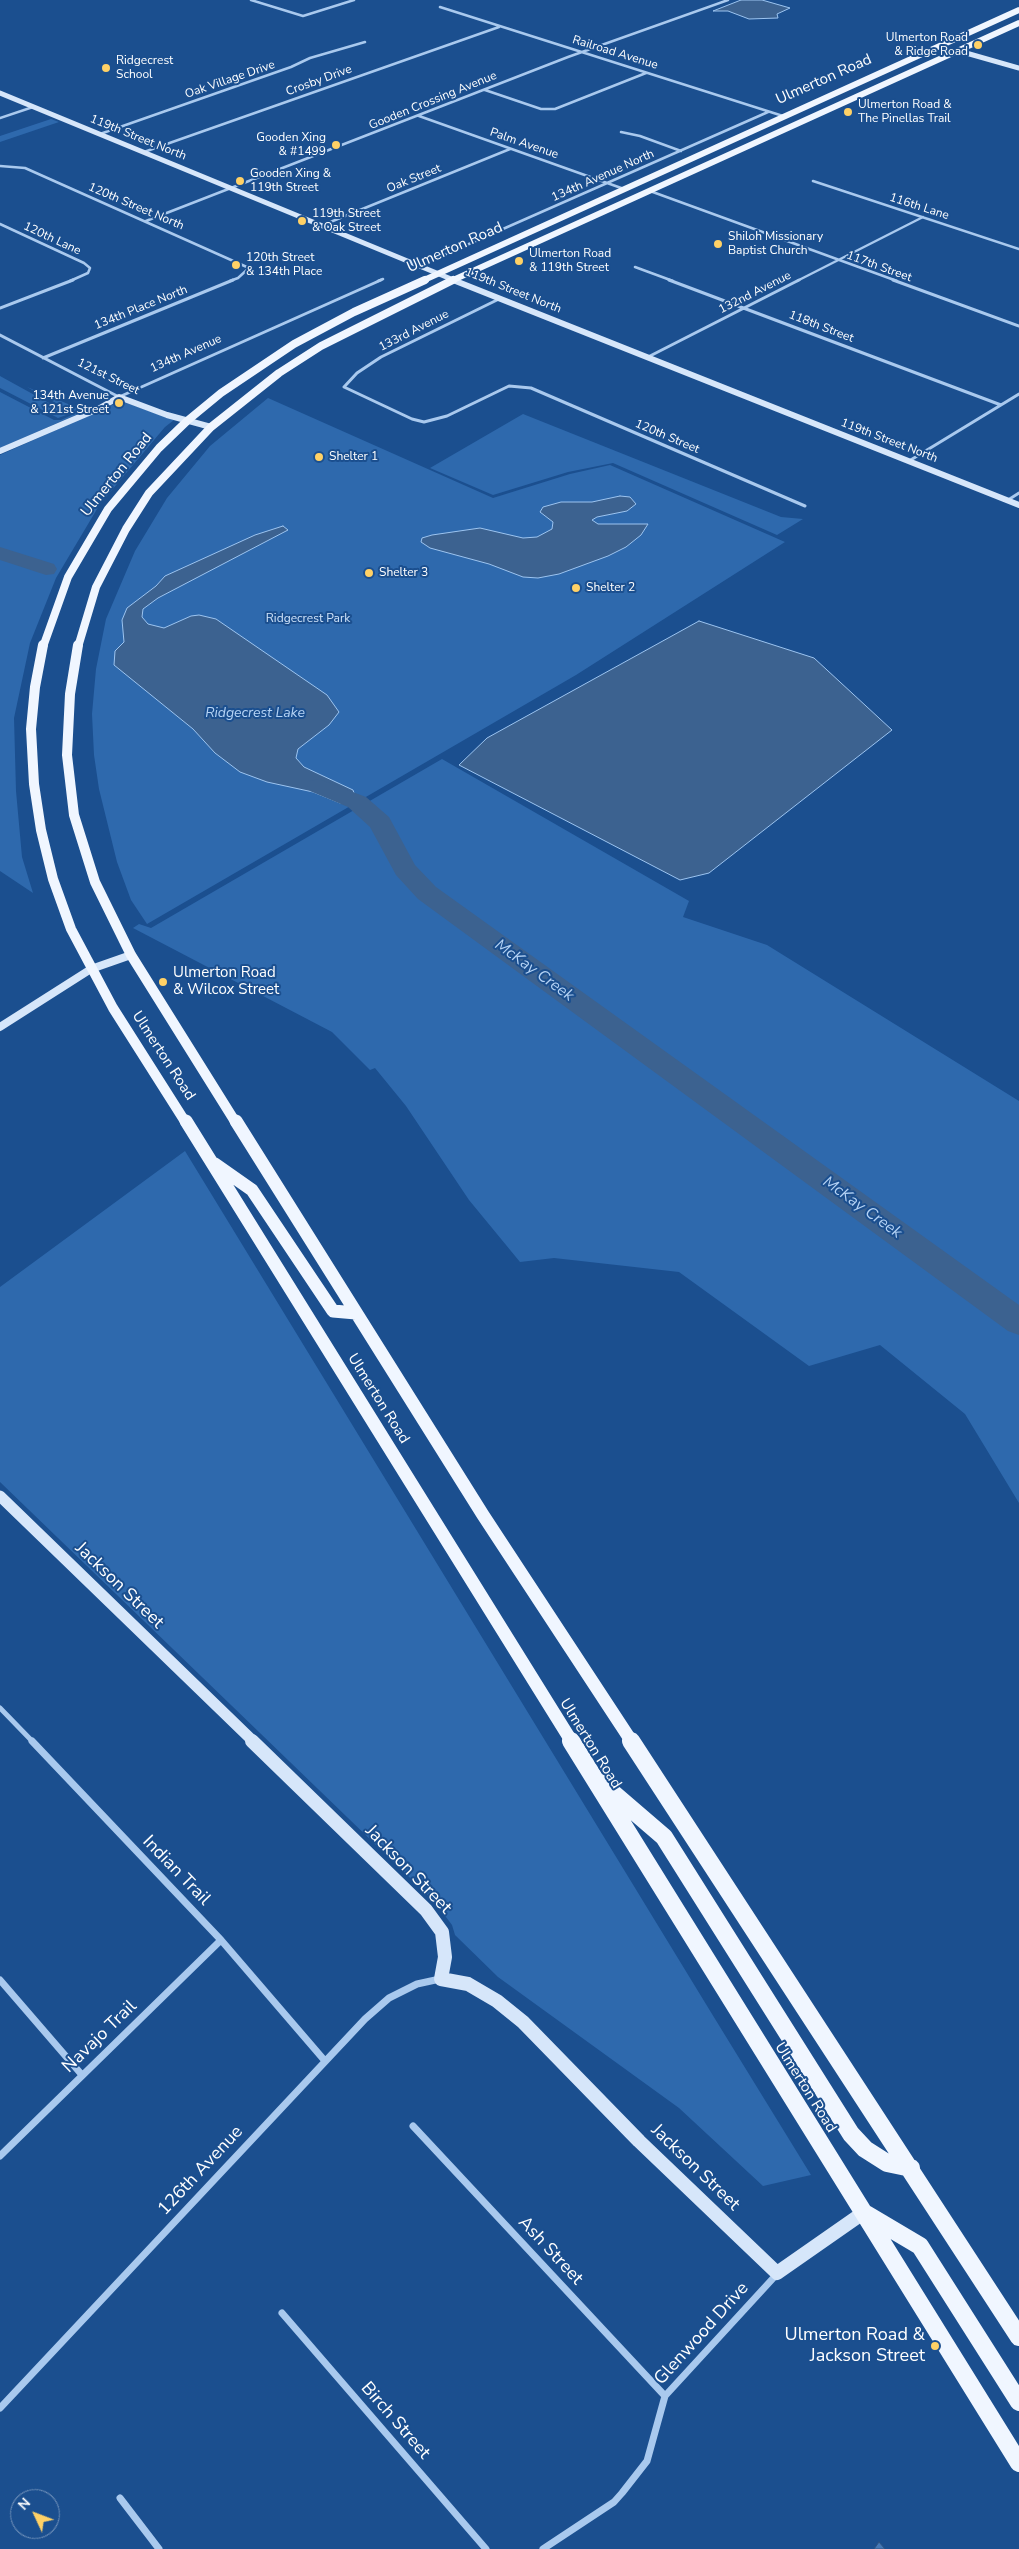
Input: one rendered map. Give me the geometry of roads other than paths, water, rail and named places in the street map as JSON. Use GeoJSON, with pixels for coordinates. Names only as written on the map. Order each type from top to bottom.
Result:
{"type":"FeatureCollection","features":[{"type":"Feature","properties":{"kind":"main road","name":"Ulmerton Road"},"geometry":{"type":"LineString","coordinates":[[1019,10],[354,312],[294,344],[228,388],[187,421],[134,476],[108,508],[85,545],[68,577],[54,610],[43,644],[35,687],[31,729],[34,784],[41,830],[56,887],[71,929],[113,1008],[211,1161],[1019,2463]]}},
{"type":"Feature","properties":{"kind":"main road","name":"Ulmerton Road"},"geometry":{"type":"LineString","coordinates":[[1019,23],[455,279],[322,346],[279,373],[211,427],[149,493],[121,537],[96,587],[79,642],[70,694],[67,755],[74,815],[95,882],[131,955],[494,1533],[911,2168],[1019,2337]]}},
{"type":"Feature","properties":{"kind":"main road"},"geometry":{"type":"LineString","coordinates":[[876,88],[885,78],[893,73],[941,52],[940,46]]}},
{"type":"Feature","properties":{"kind":"main road"},"geometry":{"type":"LineString","coordinates":[[799,123],[801,115],[863,86],[870,77]]}},
{"type":"Feature","properties":{"kind":"main road"},"geometry":{"type":"LineString","coordinates":[[720,159],[734,146],[784,122],[786,120],[783,116]]}},
{"type":"Feature","properties":{"kind":"main road"},"geometry":{"type":"LineString","coordinates":[[650,191],[650,184],[654,181],[704,158],[718,146]]}},
{"type":"Feature","properties":{"kind":"main road"},"geometry":{"type":"LineString","coordinates":[[211,1161],[252,1190],[333,1311],[356,1313]]}},
{"type":"Feature","properties":{"kind":"main road"},"geometry":{"type":"LineString","coordinates":[[590,1774],[664,1837],[851,2134],[865,2149],[887,2163],[911,2168]]}},
{"type":"Feature","properties":{"kind":"main road"},"geometry":{"type":"LineString","coordinates":[[863,2212],[920,2246],[1019,2402]]}},
{"type":"Feature","properties":{"kind":"street"},"geometry":{"type":"LineString","coordinates":[[251,0],[303,16],[354,0]]}},
{"type":"Feature","properties":{"kind":"street","name":"Gooden Crossing Avenue"},"geometry":{"type":"LineString","coordinates":[[146,221],[583,52],[728,0]]}},
{"type":"Feature","properties":{"kind":"street","name":"Railroad Avenue"},"geometry":{"type":"LineString","coordinates":[[440,7],[783,116]]}},
{"type":"Feature","properties":{"kind":"street","name":"Crosby Drive"},"geometry":{"type":"LineString","coordinates":[[144,152],[499,26]]}},
{"type":"Feature","properties":{"kind":"street","name":"Oak Village Drive"},"geometry":{"type":"LineString","coordinates":[[100,134],[290,67],[310,58],[365,42]]}},
{"type":"Feature","properties":{"kind":"street"},"geometry":{"type":"LineString","coordinates":[[959,51],[1019,68]]}},
{"type":"Feature","properties":{"kind":"street"},"geometry":{"type":"LineString","coordinates":[[485,90],[541,109],[555,109],[646,72]]}},
{"type":"Feature","properties":{"kind":"street","name":"119th Street North"},"geometry":{"type":"LineString","coordinates":[[0,93],[455,279],[499,299],[1019,505]]}},
{"type":"Feature","properties":{"kind":"street"},"geometry":{"type":"LineString","coordinates":[[0,118],[33,107]]}},
{"type":"Feature","properties":{"kind":"street","name":"134th Avenue North"},"geometry":{"type":"LineString","coordinates":[[444,255],[768,112]]}},
{"type":"Feature","properties":{"kind":"street","name":"Palm Avenue"},"geometry":{"type":"LineString","coordinates":[[418,116],[624,189]]}},
{"type":"Feature","properties":{"kind":"street"},"geometry":{"type":"LineString","coordinates":[[621,132],[640,136],[681,151]]}},
{"type":"Feature","properties":{"kind":"street","name":"Oak Street"},"geometry":{"type":"LineString","coordinates":[[323,225],[511,149]]}},
{"type":"Feature","properties":{"kind":"street","name":"120th Street North"},"geometry":{"type":"LineString","coordinates":[[0,166],[25,168],[241,262],[249,268],[245,273]]}},
{"type":"Feature","properties":{"kind":"street","name":"116th Lane"},"geometry":{"type":"LineString","coordinates":[[813,181],[1019,249]]}},
{"type":"Feature","properties":{"kind":"street","name":"117th Street"},"geometry":{"type":"LineString","coordinates":[[650,191],[836,261],[1019,326]]}},
{"type":"Feature","properties":{"kind":"street","name":"132nd Avenue"},"geometry":{"type":"LineString","coordinates":[[648,357],[923,217]]}},
{"type":"Feature","properties":{"kind":"street","name":"120th Lane"},"geometry":{"type":"LineString","coordinates":[[0,224],[84,263],[90,268],[88,273],[0,308]]}},
{"type":"Feature","properties":{"kind":"street","name":"118th Street"},"geometry":{"type":"LineString","coordinates":[[635,267],[1001,405]]}},
{"type":"Feature","properties":{"kind":"street","name":"134th Place North"},"geometry":{"type":"LineString","coordinates":[[43,358],[245,273]]}},
{"type":"Feature","properties":{"kind":"street","name":"134th Avenue"},"geometry":{"type":"LineString","coordinates":[[0,451],[98,409],[119,397],[383,279]]}},
{"type":"Feature","properties":{"kind":"street","name":"133rd Avenue"},"geometry":{"type":"LineString","coordinates":[[424,422],[412,419],[344,387],[350,379],[374,362],[413,339],[499,299]]}},
{"type":"Feature","properties":{"kind":"street","name":"121st Street"},"geometry":{"type":"LineString","coordinates":[[0,336],[119,397],[187,421],[211,427]]}},
{"type":"Feature","properties":{"kind":"street","name":"120th Street"},"geometry":{"type":"LineString","coordinates":[[424,422],[448,416],[498,390],[520,386],[531,388],[805,506]]}},
{"type":"Feature","properties":{"kind":"street"},"geometry":{"type":"LineString","coordinates":[[909,461],[1019,394]]}},
{"type":"Feature","properties":{"kind":"street"},"geometry":{"type":"LineString","coordinates":[[1008,500],[1019,493]]}},
{"type":"Feature","properties":{"kind":"street"},"geometry":{"type":"LineString","coordinates":[[0,1026],[91,969],[131,955]]}},
{"type":"Feature","properties":{"kind":"street","name":"Jackson Street"},"geometry":{"type":"LineString","coordinates":[[0,1496],[426,1910],[442,1932],[445,1957],[441,1979],[468,1984],[497,2001],[523,2022],[639,2140],[777,2273]]}},
{"type":"Feature","properties":{"kind":"street","name":"Indian Trail"},"geometry":{"type":"LineString","coordinates":[[0,1708],[221,1940],[326,2061]]}},
{"type":"Feature","properties":{"kind":"street","name":"Navajo Trail"},"geometry":{"type":"LineString","coordinates":[[0,2156],[221,1940]]}},
{"type":"Feature","properties":{"kind":"street","name":"126th Avenue"},"geometry":{"type":"LineString","coordinates":[[0,2408],[326,2061],[389,1998],[418,1984],[441,1979]]}},
{"type":"Feature","properties":{"kind":"street"},"geometry":{"type":"LineString","coordinates":[[0,1980],[82,2075]]}},
{"type":"Feature","properties":{"kind":"street","name":"Ash Street"},"geometry":{"type":"LineString","coordinates":[[413,2126],[665,2396]]}},
{"type":"Feature","properties":{"kind":"street"},"geometry":{"type":"LineString","coordinates":[[777,2273],[863,2212]]}},
{"type":"Feature","properties":{"kind":"street","name":"Glenwood Drive"},"geometry":{"type":"LineString","coordinates":[[543,2549],[614,2502],[647,2461],[665,2396],[777,2273]]}},
{"type":"Feature","properties":{"kind":"street","name":"Birch Street"},"geometry":{"type":"LineString","coordinates":[[282,2313],[486,2549]]}},
{"type":"Feature","properties":{"kind":"street"},"geometry":{"type":"LineString","coordinates":[[120,2498],[159,2549]]}},
{"type":"Feature","properties":{"kind":"water"},"geometry":{"type":"Polygon","coordinates":[[[741,0],[762,0],[790,8],[777,14],[778,18],[749,19],[728,11],[713,11],[741,0]]]}},
{"type":"Feature","properties":{"kind":"water"},"geometry":{"type":"Polygon","coordinates":[[[620,496],[630,497],[636,504],[627,511],[597,517],[592,520],[598,524],[648,524],[641,535],[626,547],[608,556],[559,574],[538,578],[523,577],[489,564],[430,548],[421,542],[422,538],[432,535],[480,528],[523,538],[537,537],[552,529],[553,522],[540,512],[543,507],[561,502],[592,502],[620,496]]]}},
{"type":"Feature","properties":{"kind":"water","name":"Ridgecrest Lake"},"geometry":{"type":"Polygon","coordinates":[[[283,526],[288,530],[158,598],[143,609],[142,617],[148,624],[164,628],[191,616],[199,615],[216,619],[327,695],[339,712],[329,725],[298,749],[296,758],[304,767],[353,790],[357,802],[340,803],[313,792],[267,782],[240,772],[215,753],[193,729],[114,665],[115,651],[124,642],[122,620],[127,608],[156,586],[165,576],[255,535],[283,526]]]}},
{"type":"Feature","properties":{"kind":"water"},"geometry":{"type":"Polygon","coordinates":[[[699,621],[814,658],[892,730],[709,873],[680,880],[459,765],[487,738],[699,621]]]}},
{"type":"Feature","properties":{"kind":"waterway","name":"McKay Creek"},"geometry":{"type":"LineString","coordinates":[[0,553],[46,569]]}},
{"type":"Feature","properties":{"kind":"waterway","name":"McKay Creek"},"geometry":{"type":"LineString","coordinates":[[319,786],[357,802],[380,823],[405,869],[427,893],[1019,1322]]}},
{"type":"Feature","properties":{"kind":"place","name":"Ulmerton Road & Ridge Road"},"geometry":{"type":"Point","coordinates":[978,45]}},
{"type":"Feature","properties":{"kind":"place","name":"Ridgecrest School"},"geometry":{"type":"Point","coordinates":[106,68]}},
{"type":"Feature","properties":{"kind":"place","name":"Ulmerton Road & The Pinellas Trail"},"geometry":{"type":"Point","coordinates":[848,112]}},
{"type":"Feature","properties":{"kind":"place","name":"Gooden Xing & #1499"},"geometry":{"type":"Point","coordinates":[336,145]}},
{"type":"Feature","properties":{"kind":"place","name":"Gooden Xing & 119th Street"},"geometry":{"type":"Point","coordinates":[240,181]}},
{"type":"Feature","properties":{"kind":"place","name":"119th Street & Oak Street"},"geometry":{"type":"Point","coordinates":[302,221]}},
{"type":"Feature","properties":{"kind":"place","name":"Shiloh Missionary Baptist Church"},"geometry":{"type":"Point","coordinates":[718,244]}},
{"type":"Feature","properties":{"kind":"place","name":"Ulmerton Road & 119th Street"},"geometry":{"type":"Point","coordinates":[519,261]}},
{"type":"Feature","properties":{"kind":"place","name":"120th Street & 134th Place"},"geometry":{"type":"Point","coordinates":[236,265]}},
{"type":"Feature","properties":{"kind":"place","name":"134th Avenue & 121st Street"},"geometry":{"type":"Point","coordinates":[119,403]}},
{"type":"Feature","properties":{"kind":"place","name":"Shelter 1"},"geometry":{"type":"Point","coordinates":[319,457]}},
{"type":"Feature","properties":{"kind":"place","name":"Shelter 3"},"geometry":{"type":"Point","coordinates":[369,573]}},
{"type":"Feature","properties":{"kind":"place","name":"Shelter 2"},"geometry":{"type":"Point","coordinates":[576,588]}},
{"type":"Feature","properties":{"kind":"place","name":"Ulmerton Road & Wilcox Street"},"geometry":{"type":"Point","coordinates":[163,982]}},
{"type":"Feature","properties":{"kind":"place","name":"Ulmerton Road & Jackson Street"},"geometry":{"type":"Point","coordinates":[935,2346]}},
{"type":"Feature","properties":{"kind":"park label","name":"Ridgecrest Park"},"geometry":{"type":"Point","coordinates":[308,619]}}]}
